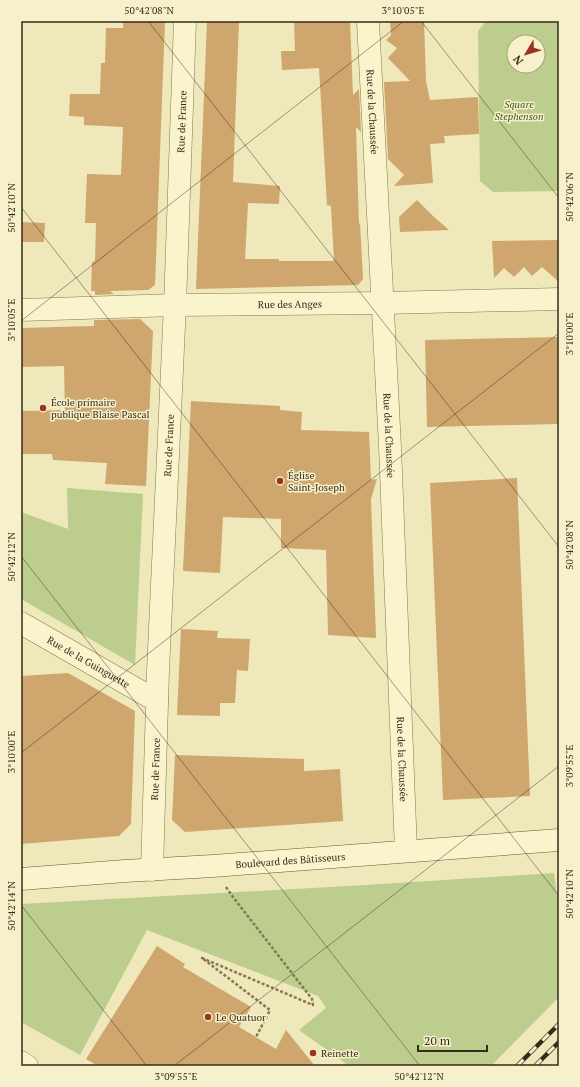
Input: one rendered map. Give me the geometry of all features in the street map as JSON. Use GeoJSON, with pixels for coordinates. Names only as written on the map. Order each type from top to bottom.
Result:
{"type":"FeatureCollection","features":[{"type":"Feature","properties":{"kind":"street","name":"Rue de France"},"geometry":{"type":"LineString","coordinates":[[152,870],[157,701],[175,305],[185,21]]}},
{"type":"Feature","properties":{"kind":"street","name":"Rue de la Chaussée"},"geometry":{"type":"LineString","coordinates":[[368,21],[390,448],[406,851]]}},
{"type":"Feature","properties":{"kind":"street","name":"Rue des Anges"},"geometry":{"type":"LineString","coordinates":[[21,310],[175,305],[383,303],[559,299]]}},
{"type":"Feature","properties":{"kind":"street","name":"Rue de la Guinguette"},"geometry":{"type":"LineString","coordinates":[[21,623],[157,701]]}},
{"type":"Feature","properties":{"kind":"street","name":"Boulevard des Bâtisseurs"},"geometry":{"type":"LineString","coordinates":[[21,879],[559,840]]}},
{"type":"Feature","properties":{"kind":"street"},"geometry":{"type":"LineString","coordinates":[[21,1062],[27,1066]]}},
{"type":"Feature","properties":{"kind":"path"},"geometry":{"type":"LineString","coordinates":[[213,866],[233,897],[312,999],[314,1005],[202,958],[270,1010],[256,1037]]}},
{"type":"Feature","properties":{"kind":"green space","name":"Square Stephenson"},"geometry":{"type":"Polygon","coordinates":[[[486,21],[559,21],[559,191],[493,192],[480,181],[478,31],[486,21]]]}},
{"type":"Feature","properties":{"kind":"green space"},"geometry":{"type":"Polygon","coordinates":[[[67,488],[143,494],[135,665],[21,599],[21,512],[68,529],[67,488]]]}},
{"type":"Feature","properties":{"kind":"green space"},"geometry":{"type":"Polygon","coordinates":[[[554,873],[557,895],[559,896],[559,997],[491,1066],[348,1066],[299,1030],[326,1008],[318,996],[147,930],[80,1055],[21,1022],[21,904],[554,873]]]}},
{"type":"Feature","properties":{"kind":"building"},"geometry":{"type":"Polygon","coordinates":[[[123,21],[165,21],[155,285],[148,290],[110,291],[114,294],[95,295],[95,291],[91,291],[92,262],[95,261],[96,223],[85,223],[87,174],[121,175],[123,127],[84,125],[84,117],[69,116],[70,94],[100,94],[101,63],[105,63],[106,28],[123,28],[123,21]]]}},
{"type":"Feature","properties":{"kind":"building"},"geometry":{"type":"Polygon","coordinates":[[[207,21],[239,21],[233,182],[280,186],[279,204],[248,203],[245,259],[279,259],[279,261],[334,261],[331,206],[327,205],[319,68],[282,70],[281,51],[295,51],[294,21],[350,21],[353,95],[359,89],[361,132],[356,127],[359,224],[360,223],[363,279],[358,285],[196,289],[207,21]]]}},
{"type":"Feature","properties":{"kind":"building"},"geometry":{"type":"Polygon","coordinates":[[[390,21],[424,21],[426,81],[430,100],[478,97],[479,134],[444,136],[445,143],[430,144],[433,183],[394,186],[404,175],[388,159],[384,82],[410,81],[388,58],[397,48],[386,40],[391,35],[390,21]]]}},
{"type":"Feature","properties":{"kind":"building"},"geometry":{"type":"Polygon","coordinates":[[[417,200],[449,230],[400,232],[399,217],[417,200]]]}},
{"type":"Feature","properties":{"kind":"building"},"geometry":{"type":"Polygon","coordinates":[[[21,222],[45,223],[44,242],[21,242],[21,222]]]}},
{"type":"Feature","properties":{"kind":"building"},"geometry":{"type":"Polygon","coordinates":[[[559,240],[559,282],[542,267],[532,276],[524,267],[514,277],[504,268],[494,278],[492,241],[559,240]]]}},
{"type":"Feature","properties":{"kind":"building"},"geometry":{"type":"Polygon","coordinates":[[[140,319],[153,331],[146,486],[105,484],[107,463],[53,460],[52,454],[21,454],[21,411],[65,410],[64,366],[21,367],[21,328],[94,326],[94,320],[140,319]]]}},
{"type":"Feature","properties":{"kind":"building"},"geometry":{"type":"Polygon","coordinates":[[[559,337],[559,424],[427,427],[425,340],[559,337]]]}},
{"type":"Feature","properties":{"kind":"building","name":"Église Saint-Joseph"},"geometry":{"type":"Polygon","coordinates":[[[191,401],[280,406],[280,410],[302,412],[301,430],[369,432],[371,480],[377,479],[371,499],[376,638],[328,635],[326,550],[281,548],[281,519],[223,517],[220,573],[183,571],[191,401]]]}},
{"type":"Feature","properties":{"kind":"building"},"geometry":{"type":"Polygon","coordinates":[[[517,478],[530,796],[443,800],[430,483],[517,478]]]}},
{"type":"Feature","properties":{"kind":"building"},"geometry":{"type":"Polygon","coordinates":[[[181,629],[218,631],[217,638],[250,639],[248,671],[237,670],[235,703],[220,703],[220,716],[177,715],[181,629]]]}},
{"type":"Feature","properties":{"kind":"building"},"geometry":{"type":"Polygon","coordinates":[[[68,673],[135,711],[131,824],[119,836],[21,844],[21,676],[68,673]]]}},
{"type":"Feature","properties":{"kind":"building"},"geometry":{"type":"Polygon","coordinates":[[[175,755],[304,759],[304,771],[340,769],[343,821],[185,832],[172,820],[175,755]]]}},
{"type":"Feature","properties":{"kind":"building"},"geometry":{"type":"Polygon","coordinates":[[[157,946],[185,964],[183,967],[251,1007],[239,1027],[276,1049],[286,1030],[315,1066],[98,1066],[86,1059],[157,946]]]}},
{"type":"Feature","properties":{"kind":"railway"},"geometry":{"type":"LineString","coordinates":[[517,1066],[559,1024]]}},
{"type":"Feature","properties":{"kind":"railway"},"geometry":{"type":"LineString","coordinates":[[535,1066],[559,1042]]}},
{"type":"Feature","properties":{"kind":"place","name":"École primaire publique Blaise Pascal"},"geometry":{"type":"Point","coordinates":[43,408]}},
{"type":"Feature","properties":{"kind":"place","name":"Église Saint-Joseph"},"geometry":{"type":"Point","coordinates":[280,481]}},
{"type":"Feature","properties":{"kind":"place","name":"Le Quatuor"},"geometry":{"type":"Point","coordinates":[208,1017]}},
{"type":"Feature","properties":{"kind":"place","name":"Reinette"},"geometry":{"type":"Point","coordinates":[313,1053]}}]}
